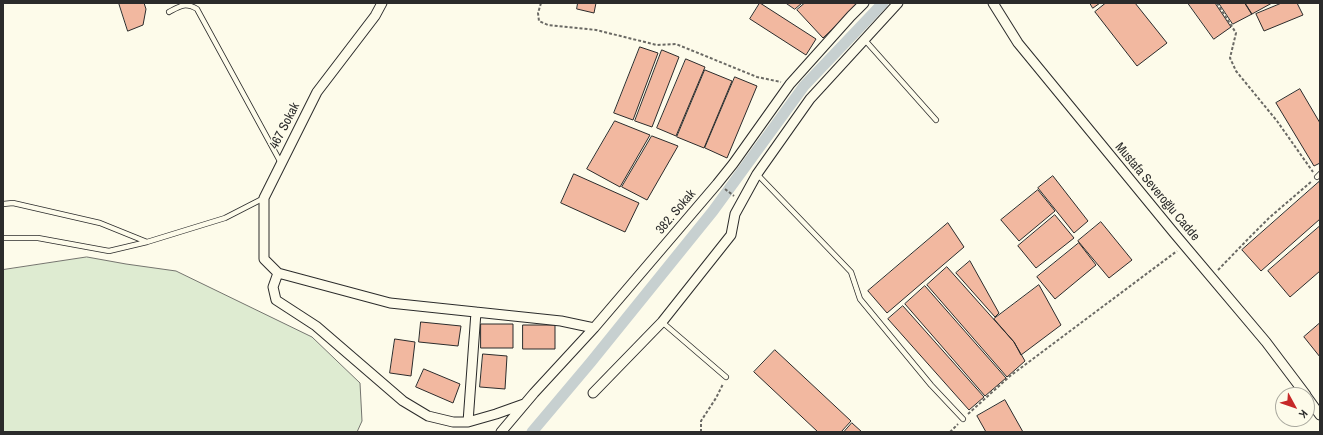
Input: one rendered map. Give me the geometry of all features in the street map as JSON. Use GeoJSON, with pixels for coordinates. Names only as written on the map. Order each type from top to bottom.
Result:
{"type":"FeatureCollection","features":[{"type":"Feature","properties":{"kind":"street","name":"467 Sokak"},"geometry":{"type":"LineString","coordinates":[[278,273],[264,259],[264,198],[317,92],[375,16],[382,3]]}},
{"type":"Feature","properties":{"kind":"street","name":"382. Sokak"},"geometry":{"type":"LineString","coordinates":[[501,432],[594,328],[717,184],[790,84],[864,3]]}},
{"type":"Feature","properties":{"kind":"street"},"geometry":{"type":"LineString","coordinates":[[593,393],[662,322],[732,235],[735,214],[756,174],[810,99],[898,3]]}},
{"type":"Feature","properties":{"kind":"street","name":"Mustafa Severoğlu Cadde"},"geometry":{"type":"LineString","coordinates":[[993,3],[1018,43],[1266,342],[1299,387]]}},
{"type":"Feature","properties":{"kind":"street"},"geometry":{"type":"LineString","coordinates":[[526,403],[468,422],[453,422],[428,416],[403,401],[316,326],[276,300],[273,287],[278,273],[390,303],[561,321],[594,328]]}},
{"type":"Feature","properties":{"kind":"street"},"geometry":{"type":"LineString","coordinates":[[468,422],[476,312]]}},
{"type":"Feature","properties":{"kind":"lane"},"geometry":{"type":"LineString","coordinates":[[169,12],[180,6],[190,5],[197,9],[281,163]]}},
{"type":"Feature","properties":{"kind":"lane"},"geometry":{"type":"LineString","coordinates":[[864,39],[936,120]]}},
{"type":"Feature","properties":{"kind":"lane"},"geometry":{"type":"LineString","coordinates":[[756,174],[851,272],[860,299],[931,385],[963,419]]}},
{"type":"Feature","properties":{"kind":"lane"},"geometry":{"type":"LineString","coordinates":[[3,238],[38,238],[108,250],[147,242],[225,218],[264,198]]}},
{"type":"Feature","properties":{"kind":"lane"},"geometry":{"type":"LineString","coordinates":[[3,204],[13,203],[100,223],[147,242]]}},
{"type":"Feature","properties":{"kind":"lane"},"geometry":{"type":"LineString","coordinates":[[662,322],[726,377]]}},
{"type":"Feature","properties":{"kind":"path"},"geometry":{"type":"LineString","coordinates":[[541,3],[538,13],[539,21],[548,25],[596,30],[656,45],[676,44],[757,77],[790,84]]}},
{"type":"Feature","properties":{"kind":"path"},"geometry":{"type":"LineString","coordinates":[[1212,277],[1269,218],[1318,176],[1236,71],[1230,58],[1236,33],[1218,3]]}},
{"type":"Feature","properties":{"kind":"path"},"geometry":{"type":"LineString","coordinates":[[720,186],[735,197]]}},
{"type":"Feature","properties":{"kind":"path"},"geometry":{"type":"LineString","coordinates":[[950,432],[1010,376],[1184,245]]}},
{"type":"Feature","properties":{"kind":"path"},"geometry":{"type":"LineString","coordinates":[[701,432],[702,421],[716,398],[726,377]]}},
{"type":"Feature","properties":{"kind":"green space"},"geometry":{"type":"Polygon","coordinates":[[[87,257],[176,271],[312,337],[360,383],[362,421],[357,432],[3,432],[3,270],[87,257]]]}},
{"type":"Feature","properties":{"kind":"building"},"geometry":{"type":"Polygon","coordinates":[[[119,3],[144,3],[146,9],[143,25],[128,31],[119,3]]]}},
{"type":"Feature","properties":{"kind":"building"},"geometry":{"type":"Polygon","coordinates":[[[578,3],[596,3],[594,13],[577,9],[578,3]]]}},
{"type":"Feature","properties":{"kind":"building"},"geometry":{"type":"Polygon","coordinates":[[[760,3],[816,39],[806,55],[750,19],[760,3]]]}},
{"type":"Feature","properties":{"kind":"building"},"geometry":{"type":"Polygon","coordinates":[[[786,3],[802,3],[795,9],[786,3]]]}},
{"type":"Feature","properties":{"kind":"building"},"geometry":{"type":"Polygon","coordinates":[[[805,3],[860,3],[823,38],[797,10],[805,3]]]}},
{"type":"Feature","properties":{"kind":"building"},"geometry":{"type":"Polygon","coordinates":[[[1090,3],[1100,3],[1093,8],[1090,3]]]}},
{"type":"Feature","properties":{"kind":"building"},"geometry":{"type":"Polygon","coordinates":[[[1106,3],[1135,3],[1167,43],[1137,66],[1095,12],[1106,3]]]}},
{"type":"Feature","properties":{"kind":"building"},"geometry":{"type":"Polygon","coordinates":[[[1188,3],[1215,3],[1231,27],[1214,39],[1188,3]]]}},
{"type":"Feature","properties":{"kind":"building"},"geometry":{"type":"Polygon","coordinates":[[[1219,3],[1245,3],[1252,14],[1233,24],[1219,3]]]}},
{"type":"Feature","properties":{"kind":"building"},"geometry":{"type":"Polygon","coordinates":[[[1245,3],[1272,3],[1252,14],[1245,3]]]}},
{"type":"Feature","properties":{"kind":"building"},"geometry":{"type":"Polygon","coordinates":[[[1282,3],[1297,3],[1303,15],[1264,31],[1256,14],[1282,3]]]}},
{"type":"Feature","properties":{"kind":"building"},"geometry":{"type":"Polygon","coordinates":[[[640,47],[658,53],[633,120],[614,113],[640,47]]]}},
{"type":"Feature","properties":{"kind":"building"},"geometry":{"type":"Polygon","coordinates":[[[662,50],[679,57],[652,127],[635,121],[662,50]]]}},
{"type":"Feature","properties":{"kind":"building"},"geometry":{"type":"Polygon","coordinates":[[[686,59],[705,67],[676,136],[657,128],[686,59]]]}},
{"type":"Feature","properties":{"kind":"building"},"geometry":{"type":"Polygon","coordinates":[[[705,70],[732,81],[704,148],[677,137],[705,70]]]}},
{"type":"Feature","properties":{"kind":"building"},"geometry":{"type":"Polygon","coordinates":[[[735,77],[757,86],[727,158],[705,148],[735,77]]]}},
{"type":"Feature","properties":{"kind":"building"},"geometry":{"type":"Polygon","coordinates":[[[1300,89],[1320,123],[1320,163],[1314,166],[1276,103],[1300,89]]]}},
{"type":"Feature","properties":{"kind":"building"},"geometry":{"type":"Polygon","coordinates":[[[615,121],[650,135],[620,187],[587,169],[615,121]]]}},
{"type":"Feature","properties":{"kind":"building"},"geometry":{"type":"Polygon","coordinates":[[[652,136],[678,146],[647,200],[622,187],[652,136]]]}},
{"type":"Feature","properties":{"kind":"building"},"geometry":{"type":"Polygon","coordinates":[[[574,174],[639,203],[625,232],[561,203],[574,174]]]}},
{"type":"Feature","properties":{"kind":"building"},"geometry":{"type":"Polygon","coordinates":[[[1053,176],[1088,221],[1074,233],[1038,188],[1053,176]]]}},
{"type":"Feature","properties":{"kind":"building"},"geometry":{"type":"Polygon","coordinates":[[[1319,182],[1320,219],[1261,271],[1242,250],[1319,182]]]}},
{"type":"Feature","properties":{"kind":"building"},"geometry":{"type":"Polygon","coordinates":[[[1038,190],[1055,211],[1019,241],[1001,220],[1038,190]]]}},
{"type":"Feature","properties":{"kind":"building"},"geometry":{"type":"Polygon","coordinates":[[[1055,215],[1074,238],[1036,268],[1018,246],[1055,215]]]}},
{"type":"Feature","properties":{"kind":"building"},"geometry":{"type":"Polygon","coordinates":[[[1101,222],[1132,260],[1109,278],[1078,241],[1101,222]]]}},
{"type":"Feature","properties":{"kind":"building"},"geometry":{"type":"Polygon","coordinates":[[[948,223],[964,247],[887,313],[868,291],[948,223]]]}},
{"type":"Feature","properties":{"kind":"building"},"geometry":{"type":"Polygon","coordinates":[[[1320,226],[1320,271],[1290,297],[1268,271],[1320,226]]]}},
{"type":"Feature","properties":{"kind":"building"},"geometry":{"type":"Polygon","coordinates":[[[1079,243],[1096,265],[1055,299],[1037,277],[1079,243]]]}},
{"type":"Feature","properties":{"kind":"building"},"geometry":{"type":"Polygon","coordinates":[[[970,261],[999,313],[995,317],[956,273],[970,261]]]}},
{"type":"Feature","properties":{"kind":"building"},"geometry":{"type":"Polygon","coordinates":[[[947,267],[1014,342],[1025,361],[1007,377],[927,285],[947,267]]]}},
{"type":"Feature","properties":{"kind":"building"},"geometry":{"type":"Polygon","coordinates":[[[1039,285],[1061,325],[1021,355],[1014,342],[994,319],[1039,285]]]}},
{"type":"Feature","properties":{"kind":"building"},"geometry":{"type":"Polygon","coordinates":[[[925,286],[1006,378],[985,396],[905,304],[925,286]]]}},
{"type":"Feature","properties":{"kind":"building"},"geometry":{"type":"Polygon","coordinates":[[[903,306],[984,397],[969,410],[888,319],[903,306]]]}},
{"type":"Feature","properties":{"kind":"building"},"geometry":{"type":"Polygon","coordinates":[[[421,322],[461,326],[458,346],[419,342],[421,322]]]}},
{"type":"Feature","properties":{"kind":"building"},"geometry":{"type":"Polygon","coordinates":[[[1320,323],[1320,357],[1304,337],[1320,323]]]}},
{"type":"Feature","properties":{"kind":"building"},"geometry":{"type":"Polygon","coordinates":[[[481,324],[513,324],[513,348],[481,348],[481,324]]]}},
{"type":"Feature","properties":{"kind":"building"},"geometry":{"type":"Polygon","coordinates":[[[523,325],[555,325],[555,349],[523,349],[523,325]]]}},
{"type":"Feature","properties":{"kind":"building"},"geometry":{"type":"Polygon","coordinates":[[[395,339],[415,342],[411,376],[390,373],[395,339]]]}},
{"type":"Feature","properties":{"kind":"building"},"geometry":{"type":"Polygon","coordinates":[[[775,350],[851,421],[841,432],[818,432],[754,372],[775,350]]]}},
{"type":"Feature","properties":{"kind":"building"},"geometry":{"type":"Polygon","coordinates":[[[483,354],[507,356],[505,389],[480,387],[483,354]]]}},
{"type":"Feature","properties":{"kind":"building"},"geometry":{"type":"Polygon","coordinates":[[[424,369],[460,384],[453,403],[416,387],[424,369]]]}},
{"type":"Feature","properties":{"kind":"building"},"geometry":{"type":"Polygon","coordinates":[[[1005,400],[1023,432],[986,432],[977,416],[1005,400]]]}},
{"type":"Feature","properties":{"kind":"building"},"geometry":{"type":"Polygon","coordinates":[[[852,423],[862,432],[844,432],[852,423]]]}},
{"type":"Feature","properties":{"kind":"waterway"},"geometry":{"type":"LineString","coordinates":[[532,432],[591,362],[713,211],[804,86],[883,3]]}}]}
